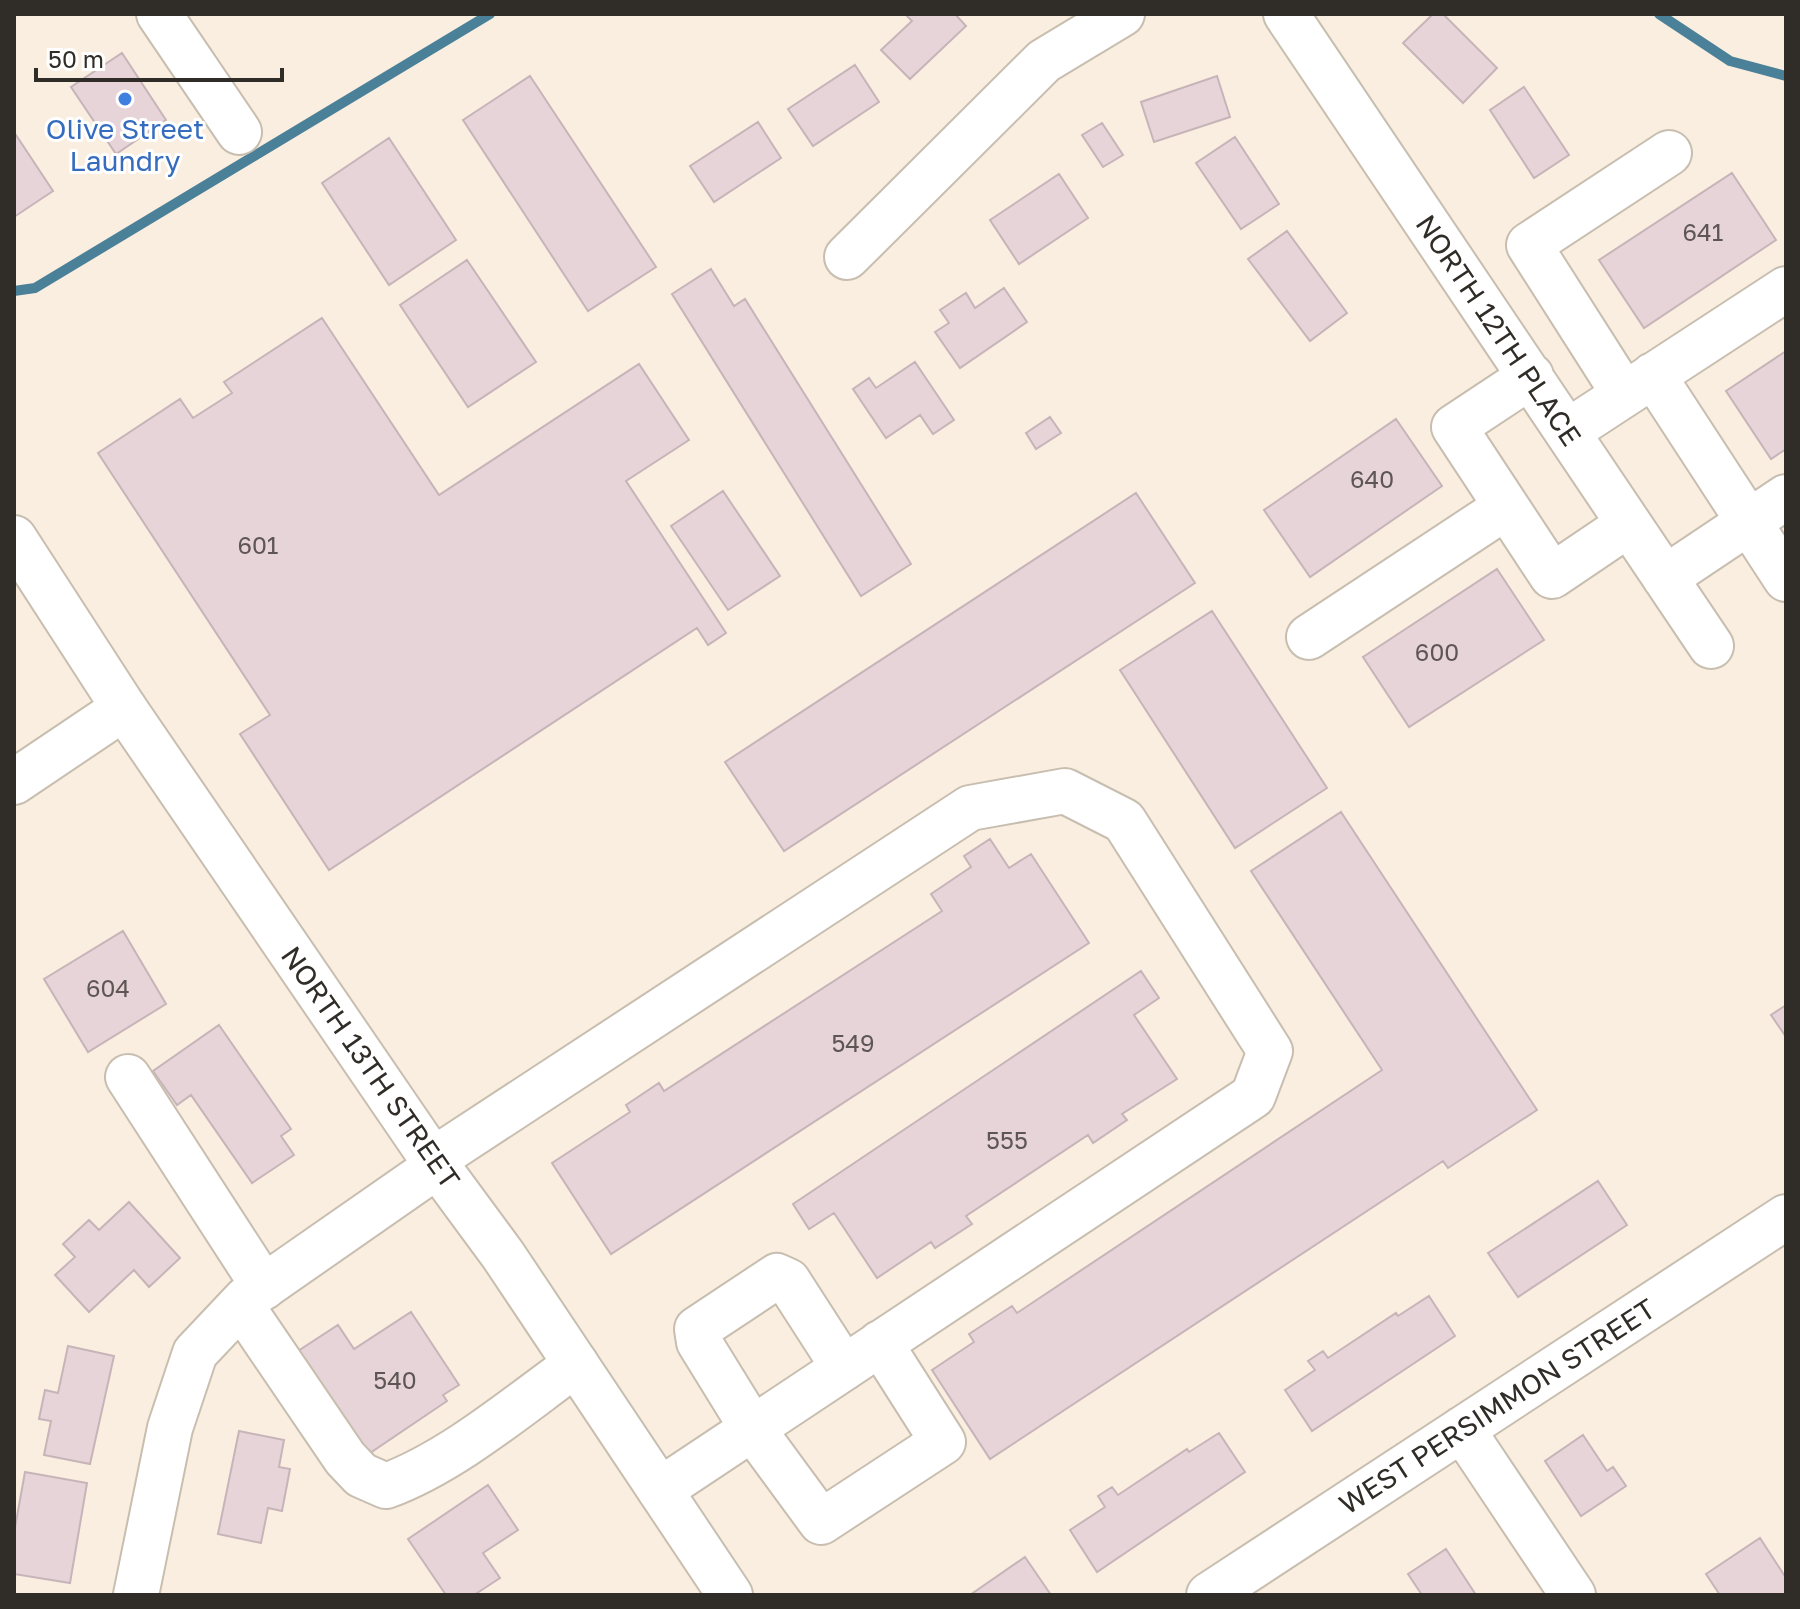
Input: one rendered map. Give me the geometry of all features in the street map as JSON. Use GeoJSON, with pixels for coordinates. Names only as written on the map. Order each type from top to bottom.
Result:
{"type":"FeatureCollection","features":[{"type":"Feature","properties":{"kind":"street"},"geometry":{"type":"LineString","coordinates":[[159,14],[239,132]]}},
{"type":"Feature","properties":{"kind":"street"},"geometry":{"type":"LineString","coordinates":[[847,257],[1044,61],[1122,14]]}},
{"type":"Feature","properties":{"kind":"street","name":"NORTH 12TH PLACE"},"geometry":{"type":"LineString","coordinates":[[1286,14],[1711,646]]}},
{"type":"Feature","properties":{"kind":"street"},"geometry":{"type":"LineString","coordinates":[[1669,153],[1529,245],[1748,523],[1786,579]]}},
{"type":"Feature","properties":{"kind":"street"},"geometry":{"type":"LineString","coordinates":[[1567,432],[1786,289]]}},
{"type":"Feature","properties":{"kind":"street"},"geometry":{"type":"LineString","coordinates":[[1531,376],[1454,427],[1506,507],[1552,576],[1629,524]]}},
{"type":"Feature","properties":{"kind":"street"},"geometry":{"type":"LineString","coordinates":[[1665,578],[1786,497]]}},
{"type":"Feature","properties":{"kind":"street"},"geometry":{"type":"LineString","coordinates":[[1309,637],[1506,507]]}},
{"type":"Feature","properties":{"kind":"street","name":"NORTH 13TH STREET"},"geometry":{"type":"LineString","coordinates":[[14,538],[124,708],[435,1163],[503,1255],[725,1593]]}},
{"type":"Feature","properties":{"kind":"street"},"geometry":{"type":"LineString","coordinates":[[14,782],[124,708]]}},
{"type":"Feature","properties":{"kind":"street"},"geometry":{"type":"LineString","coordinates":[[136,1595],[170,1428],[195,1353],[252,1296],[435,1163],[970,808],[1065,791],[1124,821],[1270,1051],[1253,1096],[660,1490]]}},
{"type":"Feature","properties":{"kind":"street"},"geometry":{"type":"LineString","coordinates":[[128,1077],[345,1458],[361,1475],[386,1486],[410,1478],[489,1427],[576,1364]]}},
{"type":"Feature","properties":{"kind":"street","name":"WEST PERSIMMON STREET"},"geometry":{"type":"LineString","coordinates":[[1209,1595],[1786,1217]]}},
{"type":"Feature","properties":{"kind":"street"},"geometry":{"type":"LineString","coordinates":[[844,1368],[788,1281],[777,1276],[697,1329],[699,1342],[752,1428],[821,1522],[943,1442],[880,1343]]}},
{"type":"Feature","properties":{"kind":"street"},"geometry":{"type":"LineString","coordinates":[[1462,1429],[1573,1595]]}},
{"type":"Feature","properties":{"kind":"building"},"geometry":{"type":"Polygon","coordinates":[[[905,14],[955,14],[966,26],[910,79],[881,50],[912,21],[905,14]]]}},
{"type":"Feature","properties":{"kind":"building"},"geometry":{"type":"Polygon","coordinates":[[[1433,14],[1443,14],[1497,68],[1463,103],[1403,43],[1433,14]]]}},
{"type":"Feature","properties":{"kind":"building"},"geometry":{"type":"Polygon","coordinates":[[[122,53],[166,120],[116,154],[71,87],[122,53]]]}},
{"type":"Feature","properties":{"kind":"building"},"geometry":{"type":"Polygon","coordinates":[[[855,65],[879,102],[813,146],[788,109],[855,65]]]}},
{"type":"Feature","properties":{"kind":"building"},"geometry":{"type":"Polygon","coordinates":[[[530,76],[656,267],[588,311],[463,120],[530,76]]]}},
{"type":"Feature","properties":{"kind":"building"},"geometry":{"type":"Polygon","coordinates":[[[1217,76],[1230,117],[1154,142],[1141,102],[1217,76]]]}},
{"type":"Feature","properties":{"kind":"building"},"geometry":{"type":"Polygon","coordinates":[[[1524,87],[1569,155],[1534,178],[1490,110],[1524,87]]]}},
{"type":"Feature","properties":{"kind":"building"},"geometry":{"type":"Polygon","coordinates":[[[758,122],[781,158],[714,202],[690,166],[758,122]]]}},
{"type":"Feature","properties":{"kind":"building"},"geometry":{"type":"Polygon","coordinates":[[[1102,123],[1123,155],[1103,167],[1082,135],[1102,123]]]}},
{"type":"Feature","properties":{"kind":"building"},"geometry":{"type":"Polygon","coordinates":[[[14,132],[53,191],[14,217],[14,132]]]}},
{"type":"Feature","properties":{"kind":"building"},"geometry":{"type":"Polygon","coordinates":[[[1235,137],[1279,204],[1241,229],[1196,163],[1235,137]]]}},
{"type":"Feature","properties":{"kind":"building"},"geometry":{"type":"Polygon","coordinates":[[[389,138],[456,240],[389,285],[322,183],[389,138]]]}},
{"type":"Feature","properties":{"kind":"building"},"geometry":{"type":"Polygon","coordinates":[[[1732,173],[1776,240],[1644,328],[1599,260],[1732,173]]]}},
{"type":"Feature","properties":{"kind":"building"},"geometry":{"type":"Polygon","coordinates":[[[1059,174],[1088,218],[1019,264],[990,220],[1059,174]]]}},
{"type":"Feature","properties":{"kind":"building"},"geometry":{"type":"Polygon","coordinates":[[[1287,231],[1347,313],[1310,341],[1248,259],[1287,231]]]}},
{"type":"Feature","properties":{"kind":"building"},"geometry":{"type":"Polygon","coordinates":[[[467,260],[536,362],[468,407],[400,305],[467,260]]]}},
{"type":"Feature","properties":{"kind":"building"},"geometry":{"type":"Polygon","coordinates":[[[711,269],[734,306],[745,299],[911,564],[861,596],[672,294],[711,269]]]}},
{"type":"Feature","properties":{"kind":"building"},"geometry":{"type":"Polygon","coordinates":[[[1004,288],[1027,322],[960,368],[935,332],[949,323],[940,310],[966,293],[975,308],[1004,288]]]}},
{"type":"Feature","properties":{"kind":"building"},"geometry":{"type":"Polygon","coordinates":[[[322,318],[439,495],[639,364],[689,440],[626,481],[726,633],[708,645],[697,628],[329,870],[240,734],[270,715],[98,453],[180,399],[193,418],[232,393],[224,382],[322,318]]]}},
{"type":"Feature","properties":{"kind":"building"},"geometry":{"type":"Polygon","coordinates":[[[1786,351],[1786,449],[1771,459],[1726,391],[1786,351]]]}},
{"type":"Feature","properties":{"kind":"building"},"geometry":{"type":"Polygon","coordinates":[[[915,362],[954,420],[933,434],[920,415],[886,438],[853,389],[869,378],[876,388],[915,362]]]}},
{"type":"Feature","properties":{"kind":"building"},"geometry":{"type":"Polygon","coordinates":[[[1050,417],[1061,433],[1036,449],[1026,433],[1050,417]]]}},
{"type":"Feature","properties":{"kind":"building"},"geometry":{"type":"Polygon","coordinates":[[[1396,419],[1442,486],[1310,577],[1264,510],[1396,419]]]}},
{"type":"Feature","properties":{"kind":"building"},"geometry":{"type":"Polygon","coordinates":[[[723,491],[780,576],[728,610],[671,526],[723,491]]]}},
{"type":"Feature","properties":{"kind":"building"},"geometry":{"type":"Polygon","coordinates":[[[1136,493],[1195,583],[784,851],[725,762],[1136,493]]]}},
{"type":"Feature","properties":{"kind":"building"},"geometry":{"type":"Polygon","coordinates":[[[1497,569],[1544,640],[1409,727],[1363,657],[1497,569]]]}},
{"type":"Feature","properties":{"kind":"building"},"geometry":{"type":"Polygon","coordinates":[[[1212,611],[1327,788],[1235,848],[1120,670],[1212,611]]]}},
{"type":"Feature","properties":{"kind":"building"},"geometry":{"type":"Polygon","coordinates":[[[1341,812],[1537,1110],[1448,1168],[1443,1161],[990,1459],[932,1370],[974,1342],[969,1334],[1012,1306],[1017,1313],[1382,1070],[1251,871],[1341,812]]]}},
{"type":"Feature","properties":{"kind":"building"},"geometry":{"type":"Polygon","coordinates":[[[990,839],[1009,868],[1031,854],[1089,943],[611,1254],[552,1163],[630,1112],[626,1105],[659,1083],[664,1091],[942,911],[931,894],[971,867],[964,856],[990,839]]]}},
{"type":"Feature","properties":{"kind":"building"},"geometry":{"type":"Polygon","coordinates":[[[123,931],[166,1004],[88,1052],[44,979],[123,931]]]}},
{"type":"Feature","properties":{"kind":"building"},"geometry":{"type":"Polygon","coordinates":[[[1141,971],[1159,998],[1134,1015],[1177,1079],[1122,1114],[1127,1120],[1093,1143],[1088,1135],[966,1216],[972,1224],[935,1248],[931,1242],[877,1278],[834,1213],[809,1229],[793,1204],[1141,971]]]}},
{"type":"Feature","properties":{"kind":"building"},"geometry":{"type":"Polygon","coordinates":[[[1786,1005],[1786,1037],[1771,1015],[1786,1005]]]}},
{"type":"Feature","properties":{"kind":"building"},"geometry":{"type":"Polygon","coordinates":[[[219,1025],[291,1129],[281,1136],[294,1155],[252,1183],[191,1095],[177,1105],[153,1071],[219,1025]]]}},
{"type":"Feature","properties":{"kind":"building"},"geometry":{"type":"Polygon","coordinates":[[[1598,1181],[1627,1225],[1518,1297],[1488,1253],[1598,1181]]]}},
{"type":"Feature","properties":{"kind":"building"},"geometry":{"type":"Polygon","coordinates":[[[129,1202],[180,1258],[149,1287],[134,1270],[89,1312],[55,1275],[75,1257],[63,1244],[89,1220],[99,1230],[129,1202]]]}},
{"type":"Feature","properties":{"kind":"building"},"geometry":{"type":"Polygon","coordinates":[[[1429,1296],[1455,1336],[1312,1431],[1285,1390],[1315,1370],[1308,1361],[1323,1351],[1328,1358],[1396,1313],[1398,1316],[1429,1296]]]}},
{"type":"Feature","properties":{"kind":"building"},"geometry":{"type":"Polygon","coordinates":[[[411,1312],[459,1385],[443,1395],[447,1401],[367,1455],[298,1351],[338,1325],[354,1349],[411,1312]]]}},
{"type":"Feature","properties":{"kind":"building"},"geometry":{"type":"Polygon","coordinates":[[[68,1346],[114,1356],[90,1464],[44,1455],[51,1421],[39,1419],[45,1390],[58,1393],[68,1346]]]}},
{"type":"Feature","properties":{"kind":"building"},"geometry":{"type":"Polygon","coordinates":[[[239,1431],[284,1440],[279,1467],[290,1469],[282,1511],[268,1508],[261,1543],[218,1534],[239,1431]]]}},
{"type":"Feature","properties":{"kind":"building"},"geometry":{"type":"Polygon","coordinates":[[[1219,1433],[1245,1472],[1097,1572],[1070,1530],[1105,1507],[1098,1496],[1112,1487],[1118,1495],[1187,1449],[1189,1452],[1219,1433]]]}},
{"type":"Feature","properties":{"kind":"building"},"geometry":{"type":"Polygon","coordinates":[[[1583,1435],[1607,1471],[1613,1467],[1626,1486],[1581,1516],[1545,1461],[1583,1435]]]}},
{"type":"Feature","properties":{"kind":"building"},"geometry":{"type":"Polygon","coordinates":[[[25,1472],[87,1483],[70,1583],[14,1574],[14,1533],[25,1472]]]}},
{"type":"Feature","properties":{"kind":"building"},"geometry":{"type":"Polygon","coordinates":[[[488,1485],[518,1530],[483,1553],[500,1578],[474,1595],[446,1595],[408,1539],[488,1485]]]}},
{"type":"Feature","properties":{"kind":"building"},"geometry":{"type":"Polygon","coordinates":[[[1760,1538],[1786,1578],[1786,1595],[1720,1595],[1706,1574],[1760,1538]]]}},
{"type":"Feature","properties":{"kind":"building"},"geometry":{"type":"Polygon","coordinates":[[[1446,1549],[1476,1595],[1422,1595],[1408,1574],[1446,1549]]]}},
{"type":"Feature","properties":{"kind":"building"},"geometry":{"type":"Polygon","coordinates":[[[1025,1557],[1051,1595],[970,1595],[1025,1557]]]}},
{"type":"Feature","properties":{"kind":"waterway"},"geometry":{"type":"LineString","coordinates":[[14,291],[35,288],[490,14]]}},
{"type":"Feature","properties":{"kind":"waterway"},"geometry":{"type":"LineString","coordinates":[[1659,14],[1730,61],[1786,76]]}},
{"type":"Feature","properties":{"kind":"place","name":"Olive Street Laundry"},"geometry":{"type":"Point","coordinates":[125,99]}}]}
